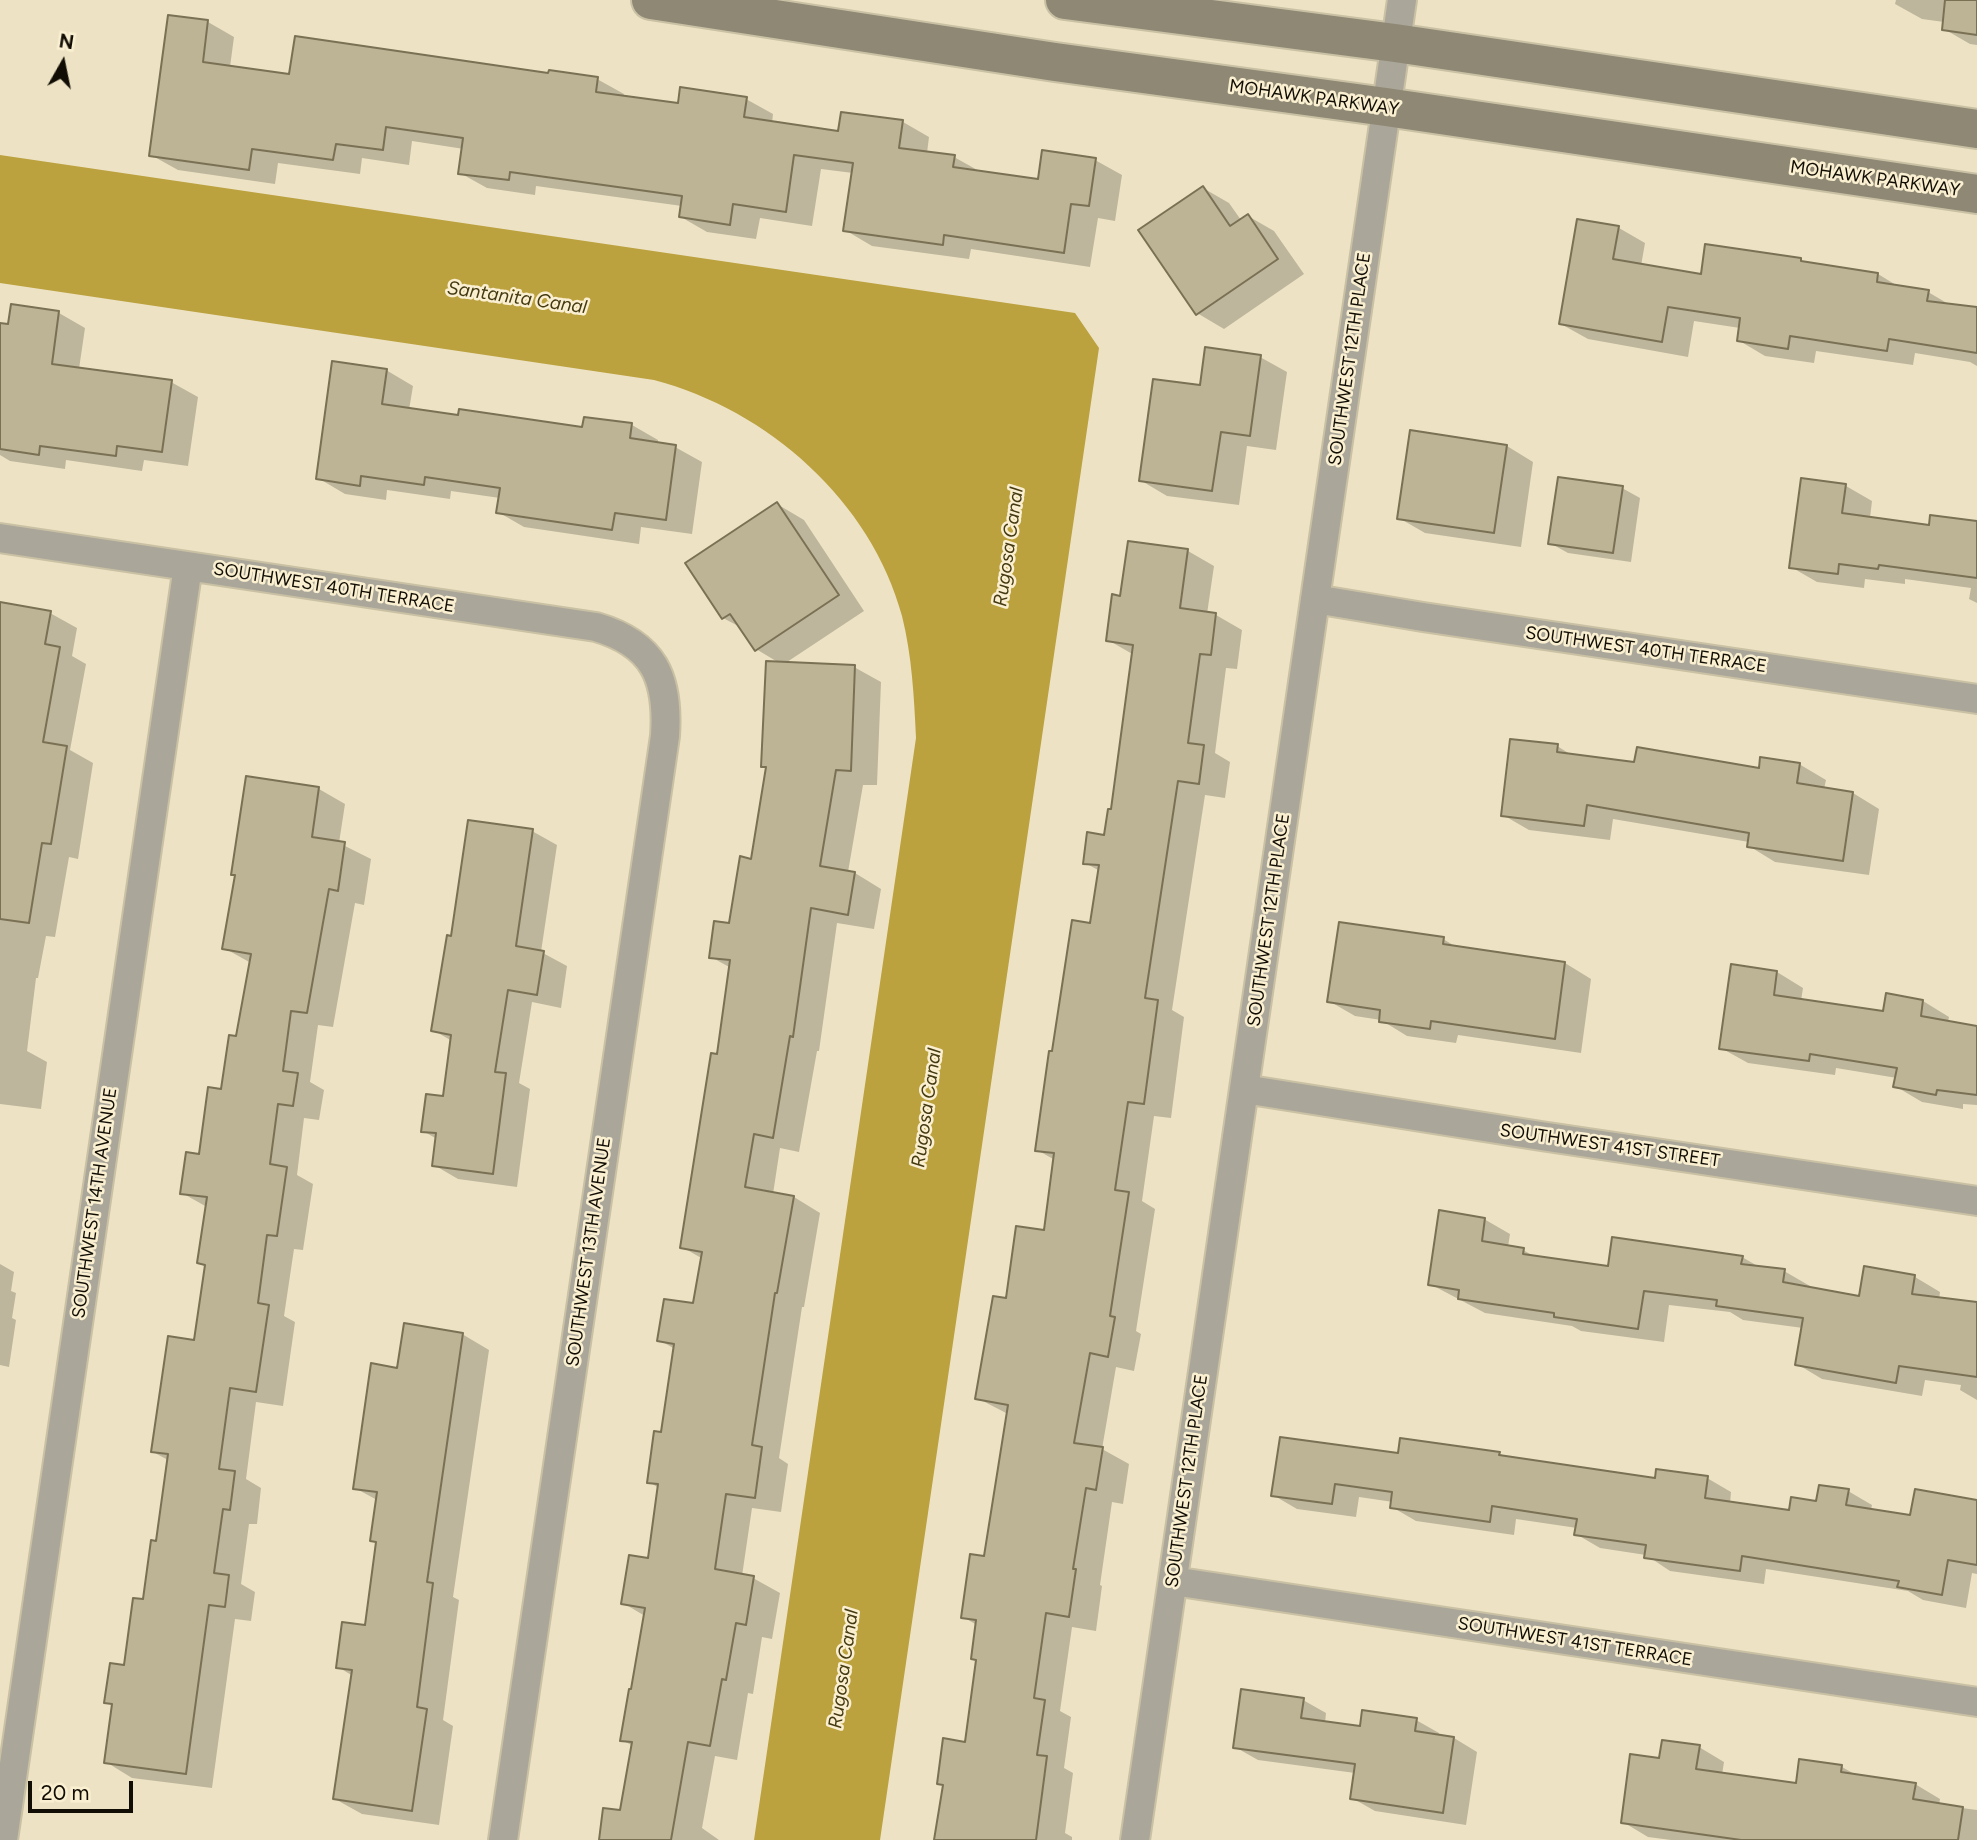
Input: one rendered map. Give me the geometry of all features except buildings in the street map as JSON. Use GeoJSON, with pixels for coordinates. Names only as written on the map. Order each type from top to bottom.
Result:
{"type":"FeatureCollection","features":[{"type":"Feature","properties":{"kind":"street","name":"MOHAWK PARKWAY"},"geometry":{"type":"LineString","coordinates":[[651,0],[769,8],[1055,62],[1386,107],[1977,194]]}},
{"type":"Feature","properties":{"kind":"street"},"geometry":{"type":"LineString","coordinates":[[1065,0],[1395,43],[1977,129]]}},
{"type":"Feature","properties":{"kind":"street","name":"SOUTHWEST 12TH PLACE"},"geometry":{"type":"LineString","coordinates":[[1135,1840],[1402,0]]}},
{"type":"Feature","properties":{"kind":"street","name":"SOUTHWEST 40TH TERRACE"},"geometry":{"type":"LineString","coordinates":[[0,538],[596,627],[631,641],[644,651],[655,665]]}},
{"type":"Feature","properties":{"kind":"street","name":"SOUTHWEST 14TH AVENUE"},"geometry":{"type":"LineString","coordinates":[[3,1840],[187,566]]}},
{"type":"Feature","properties":{"kind":"street","name":"SOUTHWEST 40TH TERRACE"},"geometry":{"type":"LineString","coordinates":[[1315,599],[1436,620],[1977,699]]}},
{"type":"Feature","properties":{"kind":"street","name":"SOUTHWEST 13TH AVENUE"},"geometry":{"type":"LineString","coordinates":[[503,1840],[665,736],[665,700],[655,665]]}},
{"type":"Feature","properties":{"kind":"street","name":"SOUTHWEST 41ST STREET"},"geometry":{"type":"LineString","coordinates":[[1244,1089],[1555,1139],[1977,1200]]}},
{"type":"Feature","properties":{"kind":"street","name":"SOUTHWEST 41ST TERRACE"},"geometry":{"type":"LineString","coordinates":[[1173,1581],[1977,1702]]}},
{"type":"Feature","properties":{"kind":"water"},"geometry":{"type":"Polygon","coordinates":[[[0,155],[1075,313],[1099,348],[880,1840],[754,1840],[916,738],[908,646],[902,616],[887,574],[866,535],[840,499],[809,466],[736,413],[696,394],[654,380],[0,283],[0,155]]]}},
{"type":"Feature","properties":{"kind":"water label","name":"Santanita Canal"},"geometry":{"type":"Point","coordinates":[517,298]}},
{"type":"Feature","properties":{"kind":"water label","name":"Rugosa Canal"},"geometry":{"type":"Point","coordinates":[1009,547]}},
{"type":"Feature","properties":{"kind":"water label","name":"Rugosa Canal"},"geometry":{"type":"Point","coordinates":[927,1108]}},
{"type":"Feature","properties":{"kind":"water label","name":"Rugosa Canal"},"geometry":{"type":"Point","coordinates":[844,1669]}}]}
